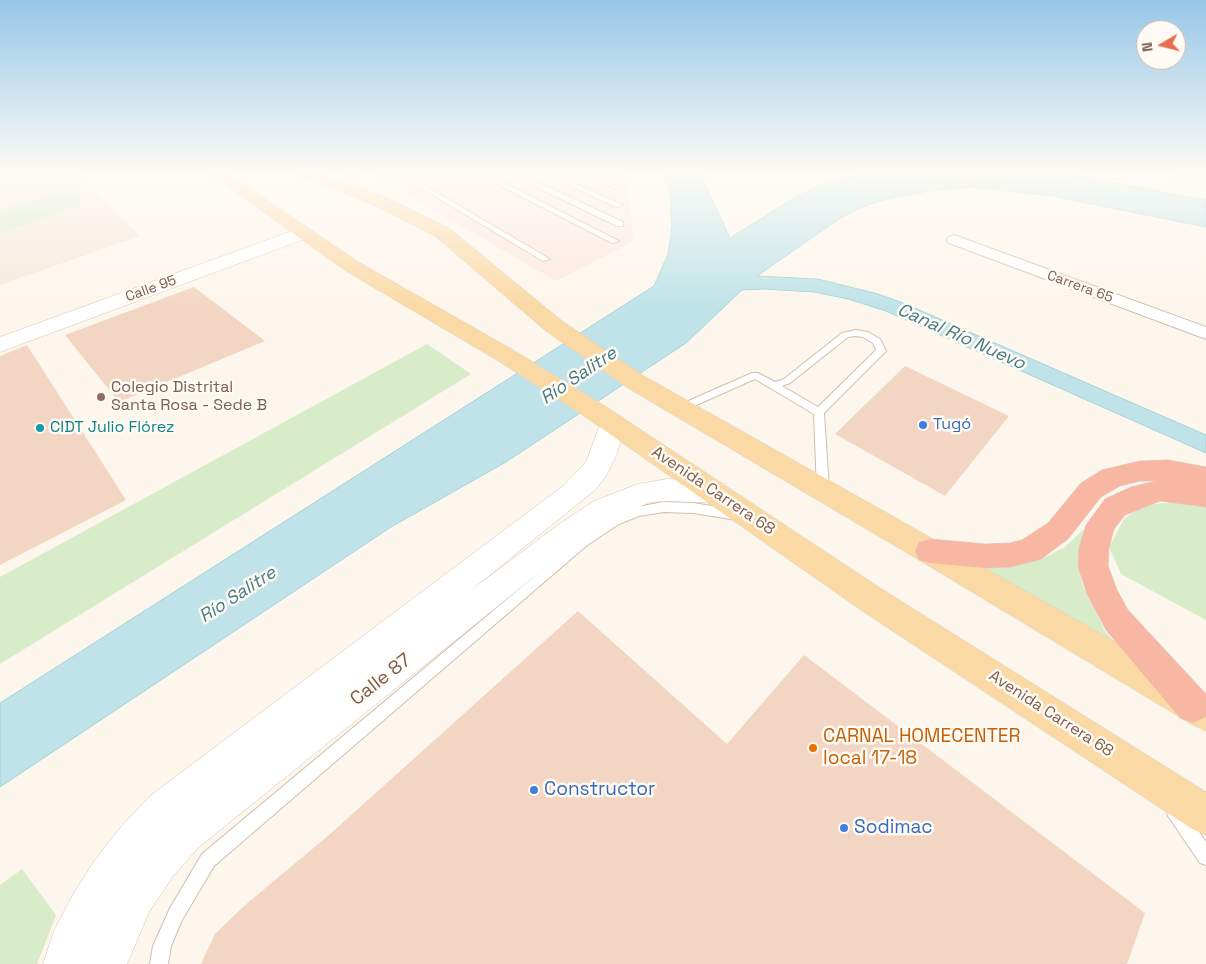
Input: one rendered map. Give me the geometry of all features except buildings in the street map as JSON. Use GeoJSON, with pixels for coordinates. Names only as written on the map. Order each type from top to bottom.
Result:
{"type":"FeatureCollection","features":[{"type":"Feature","properties":{"kind":"highway"},"geometry":{"type":"LineString","coordinates":[[930,551],[986,556],[1010,555],[1030,550],[1058,531],[1091,490],[1112,477],[1140,471],[1168,470],[1206,478]]}},
{"type":"Feature","properties":{"kind":"highway"},"geometry":{"type":"LineString","coordinates":[[1200,710],[1117,620],[1103,594],[1093,566],[1094,548],[1101,525],[1115,507],[1141,495],[1160,490],[1206,496]]}},
{"type":"Feature","properties":{"kind":"main road","name":"Avenida Carrera 68"},"geometry":{"type":"LineString","coordinates":[[282,218],[353,267],[505,355],[604,417],[869,598],[1153,779],[1206,815]]}},
{"type":"Feature","properties":{"kind":"main road"},"geometry":{"type":"LineString","coordinates":[[415,218],[442,232],[554,326],[636,382],[930,551],[1200,710]]}},
{"type":"Feature","properties":{"kind":"street","name":"Calle 95"},"geometry":{"type":"LineString","coordinates":[[0,345],[303,233]]}},
{"type":"Feature","properties":{"kind":"street","name":"Carrera 65"},"geometry":{"type":"LineString","coordinates":[[954,240],[1206,333]]}},
{"type":"Feature","properties":{"kind":"street","name":"Calle 87"},"geometry":{"type":"LineString","coordinates":[[65,964],[70,947],[85,915],[109,876],[135,842],[164,810],[573,494],[586,482],[604,454],[604,417]]}},
{"type":"Feature","properties":{"kind":"street","name":"Calle 87"},"geometry":{"type":"LineString","coordinates":[[106,960],[134,896],[158,861],[185,833],[572,530],[604,509],[648,492],[667,490],[715,492]]}},
{"type":"Feature","properties":{"kind":"lane"},"geometry":{"type":"LineString","coordinates":[[478,218],[546,258]]}},
{"type":"Feature","properties":{"kind":"lane"},"geometry":{"type":"LineString","coordinates":[[569,218],[615,241]]}},
{"type":"Feature","properties":{"kind":"lane"},"geometry":{"type":"LineString","coordinates":[[608,218],[620,224]]}},
{"type":"Feature","properties":{"kind":"lane"},"geometry":{"type":"LineString","coordinates":[[774,386],[787,380],[845,335],[850,333],[865,334],[877,341],[881,351],[823,408],[823,490]]}},
{"type":"Feature","properties":{"kind":"lane"},"geometry":{"type":"LineString","coordinates":[[681,408],[755,375],[774,386],[823,408]]}},
{"type":"Feature","properties":{"kind":"lane"},"geometry":{"type":"LineString","coordinates":[[159,964],[162,946],[176,914],[208,860],[582,543],[622,518],[638,512],[664,507],[693,508],[753,518]]}},
{"type":"Feature","properties":{"kind":"lane"},"geometry":{"type":"LineString","coordinates":[[1153,779],[1206,857]]}},
{"type":"Feature","properties":{"kind":"shaded area"},"geometry":{"type":"Polygon","coordinates":[[[48,218],[121,218],[140,236],[0,285],[0,233],[48,218]]]}},
{"type":"Feature","properties":{"kind":"shaded area"},"geometry":{"type":"Polygon","coordinates":[[[447,218],[631,218],[633,242],[556,281],[447,218]]]}},
{"type":"Feature","properties":{"kind":"green space"},"geometry":{"type":"Polygon","coordinates":[[[0,218],[47,218],[0,233],[0,218]]]}},
{"type":"Feature","properties":{"kind":"green space"},"geometry":{"type":"Polygon","coordinates":[[[427,344],[471,374],[0,664],[0,577],[427,344]]]}},
{"type":"Feature","properties":{"kind":"green space"},"geometry":{"type":"Polygon","coordinates":[[[1178,502],[1206,504],[1206,620],[1121,574],[1109,547],[1124,519],[1143,505],[1178,502]]]}},
{"type":"Feature","properties":{"kind":"green space"},"geometry":{"type":"Polygon","coordinates":[[[1085,528],[1080,555],[1082,584],[1105,631],[1121,649],[965,560],[1017,561],[1045,557],[1065,547],[1085,528]]]}},
{"type":"Feature","properties":{"kind":"green space"},"geometry":{"type":"Polygon","coordinates":[[[22,869],[56,915],[37,964],[0,964],[0,885],[22,869]]]}},
{"type":"Feature","properties":{"kind":"water"},"geometry":{"type":"Polygon","coordinates":[[[671,218],[721,218],[730,238],[762,218],[841,218],[757,276],[818,279],[878,294],[903,303],[1206,435],[1206,453],[886,311],[848,299],[814,292],[764,289],[742,290],[686,343],[506,462],[391,527],[0,787],[0,703],[654,286],[668,254],[671,218]]]}},
{"type":"Feature","properties":{"kind":"water"},"geometry":{"type":"Polygon","coordinates":[[[1161,218],[1206,218],[1206,227],[1161,218]]]}},
{"type":"Feature","properties":{"kind":"place","name":"Colegio Distrital Santa Rosa - Sede B"},"geometry":{"type":"Point","coordinates":[101,397]}},
{"type":"Feature","properties":{"kind":"place","name":"Tugó"},"geometry":{"type":"Point","coordinates":[923,425]}},
{"type":"Feature","properties":{"kind":"place","name":"CIDT Julio Flórez"},"geometry":{"type":"Point","coordinates":[40,428]}},
{"type":"Feature","properties":{"kind":"place","name":"CARNAL HOMECENTER local 17-18"},"geometry":{"type":"Point","coordinates":[813,748]}},
{"type":"Feature","properties":{"kind":"place","name":"Constructor"},"geometry":{"type":"Point","coordinates":[534,790]}},
{"type":"Feature","properties":{"kind":"place","name":"Sodimac"},"geometry":{"type":"Point","coordinates":[844,828]}},
{"type":"Feature","properties":{"kind":"water label","name":"Canal Río Nuevo"},"geometry":{"type":"Point","coordinates":[961,337]}},
{"type":"Feature","properties":{"kind":"water label","name":"Río Salitre"},"geometry":{"type":"Point","coordinates":[579,376]}},
{"type":"Feature","properties":{"kind":"water label","name":"Río Salitre"},"geometry":{"type":"Point","coordinates":[238,595]}}]}
